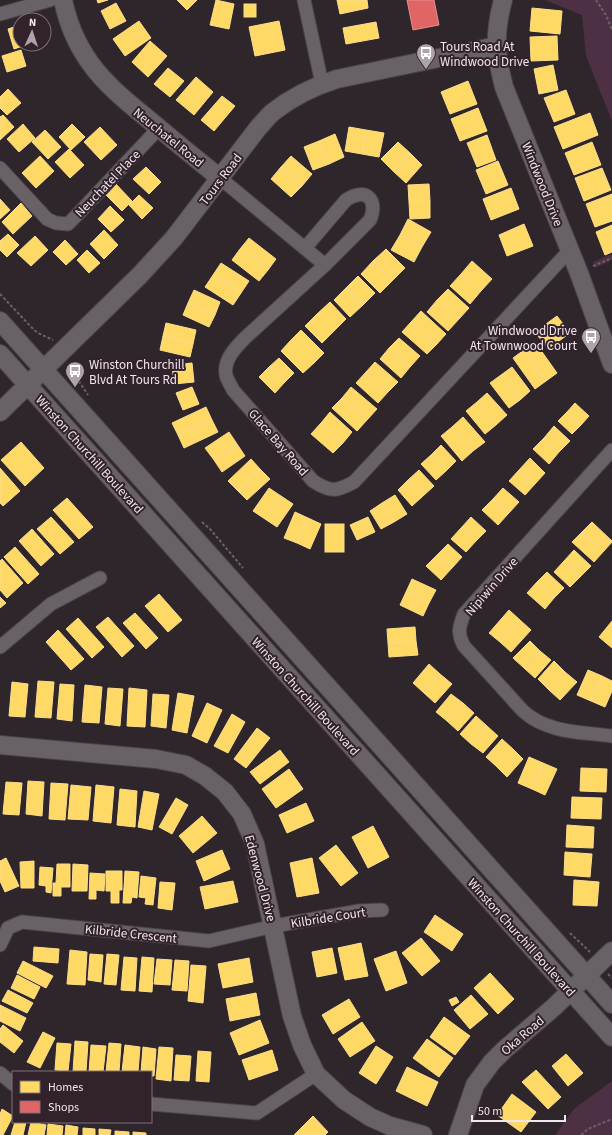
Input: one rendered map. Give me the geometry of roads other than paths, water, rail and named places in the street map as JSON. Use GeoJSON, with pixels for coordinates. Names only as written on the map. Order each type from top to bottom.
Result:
{"type":"FeatureCollection","features":[{"type":"Feature","properties":{"kind":"street"},"geometry":{"type":"LineString","coordinates":[[0,14],[50,0]]}},
{"type":"Feature","properties":{"kind":"street","name":"Neuchatel Road"},"geometry":{"type":"LineString","coordinates":[[63,0],[72,31],[83,53],[98,74],[118,95],[325,265]]}},
{"type":"Feature","properties":{"kind":"street"},"geometry":{"type":"LineString","coordinates":[[304,0],[322,84]]}},
{"type":"Feature","properties":{"kind":"street","name":"Windwood Drive"},"geometry":{"type":"LineString","coordinates":[[503,0],[499,19],[497,46],[504,87],[570,250],[610,355]]}},
{"type":"Feature","properties":{"kind":"street","name":"Tours Road"},"geometry":{"type":"LineString","coordinates":[[0,412],[140,275],[174,238],[258,128],[272,112],[293,98],[322,84],[497,46]]}},
{"type":"Feature","properties":{"kind":"street","name":"Neuchatel Place"},"geometry":{"type":"LineString","coordinates":[[0,168],[47,219],[56,223],[68,224],[159,128]]}},
{"type":"Feature","properties":{"kind":"street","name":"Glace Bay Road"},"geometry":{"type":"LineString","coordinates":[[305,248],[346,200],[353,196],[361,195],[368,197],[373,202],[374,211],[370,220],[325,265],[236,347],[228,359],[226,374],[233,390],[313,481],[325,489],[342,488],[354,482],[570,250]]}},
{"type":"Feature","properties":{"kind":"street","name":"Winston Churchill Boulevard"},"geometry":{"type":"LineString","coordinates":[[0,321],[612,1004]]}},
{"type":"Feature","properties":{"kind":"street","name":"Winston Churchill Boulevard"},"geometry":{"type":"LineString","coordinates":[[0,354],[612,1037]]}},
{"type":"Feature","properties":{"kind":"street","name":"Nipiwin Drive"},"geometry":{"type":"LineString","coordinates":[[612,450],[464,614],[460,625],[459,636],[464,646],[532,719],[546,726],[565,731],[612,736]]}},
{"type":"Feature","properties":{"kind":"street"},"geometry":{"type":"LineString","coordinates":[[0,647],[50,604],[100,578]]}},
{"type":"Feature","properties":{"kind":"street","name":"Edenwood Drive"},"geometry":{"type":"LineString","coordinates":[[0,746],[156,759],[186,765],[205,776],[225,792],[242,814],[255,844],[274,926],[292,1016],[302,1045],[316,1074],[344,1100],[370,1117],[390,1126],[423,1135]]}},
{"type":"Feature","properties":{"kind":"street","name":"Kilbride Court"},"geometry":{"type":"LineString","coordinates":[[274,926],[359,911],[382,910]]}},
{"type":"Feature","properties":{"kind":"street","name":"Kilbride Crescent"},"geometry":{"type":"LineString","coordinates":[[0,946],[8,928],[22,922],[209,941],[274,926]]}},
{"type":"Feature","properties":{"kind":"street","name":"Oka Road"},"geometry":{"type":"LineString","coordinates":[[458,1135],[475,1085],[492,1062],[571,991],[612,951]]}},
{"type":"Feature","properties":{"kind":"street"},"geometry":{"type":"LineString","coordinates":[[0,1073],[12,1083]]}},
{"type":"Feature","properties":{"kind":"street"},"geometry":{"type":"LineString","coordinates":[[152,1104],[257,1113],[316,1074]]}},
{"type":"Feature","properties":{"kind":"place","name":"Tours Road At Windwood Drive"},"geometry":{"type":"Point","coordinates":[426,70]}},
{"type":"Feature","properties":{"kind":"place","name":"Windwood Drive At Townwood Court"},"geometry":{"type":"Point","coordinates":[591,354]}},
{"type":"Feature","properties":{"kind":"place","name":"Winston Churchill Blvd At Tours Rd"},"geometry":{"type":"Point","coordinates":[75,388]}}]}
